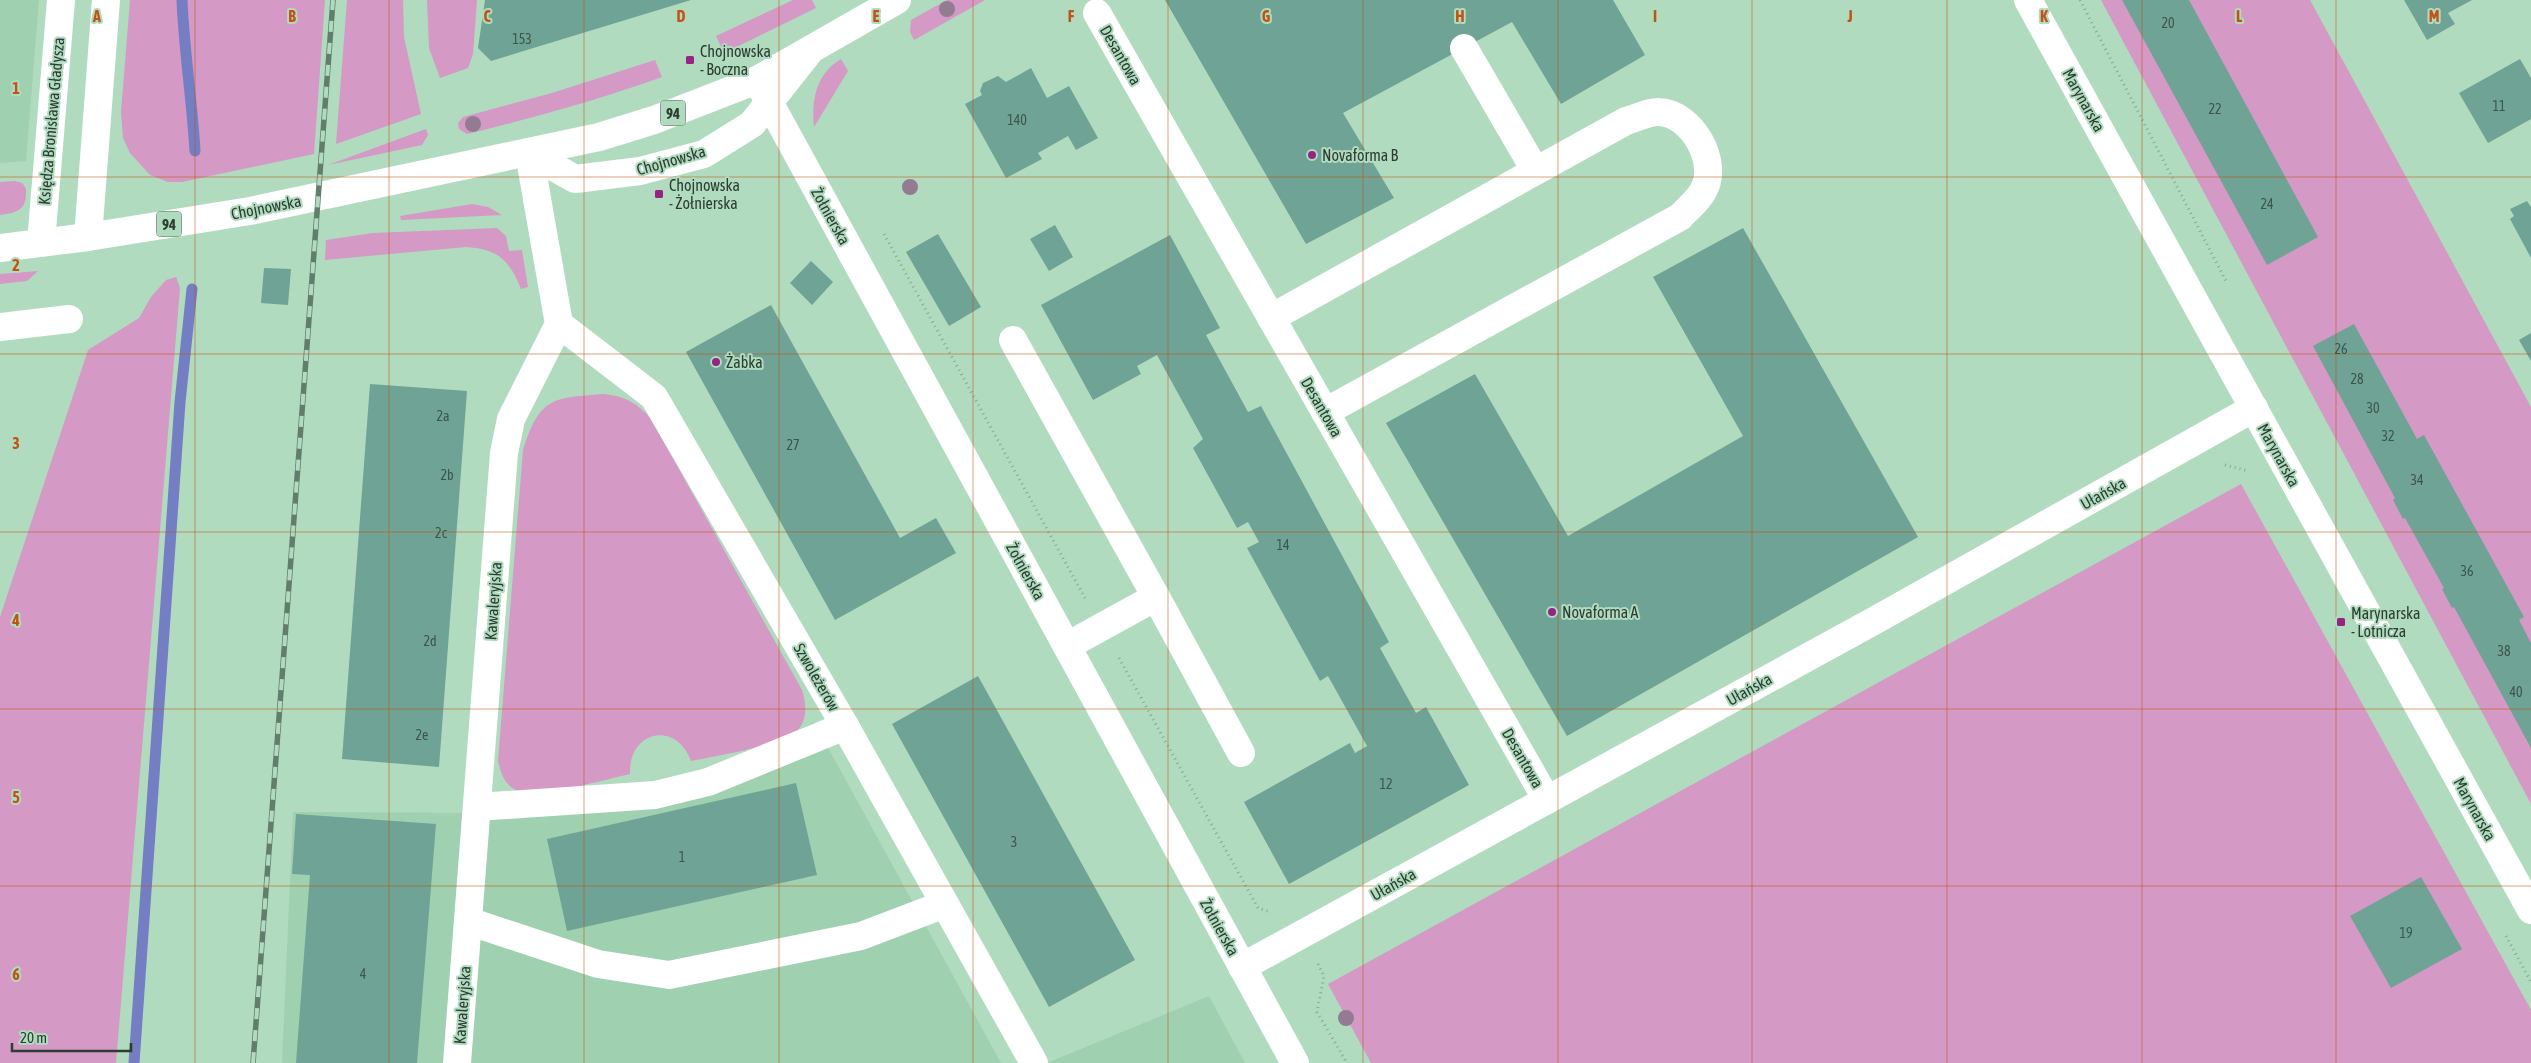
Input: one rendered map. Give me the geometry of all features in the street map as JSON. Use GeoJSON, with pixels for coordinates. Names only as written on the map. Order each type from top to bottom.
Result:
{"type":"FeatureCollection","features":[{"type":"Feature","properties":{"kind":"street","name":"Księdza Bronisława Gładysza"},"geometry":{"type":"LineString","coordinates":[[40,243],[61,0]]}},
{"type":"Feature","properties":{"kind":"street"},"geometry":{"type":"LineString","coordinates":[[88,237],[106,0]]}},
{"type":"Feature","properties":{"kind":"street","name":"Chojnowska"},"geometry":{"type":"LineString","coordinates":[[0,248],[88,237],[250,211],[599,137],[654,120],[763,91],[809,52],[897,0]]}},
{"type":"Feature","properties":{"kind":"street","name":"Marynarska"},"geometry":{"type":"LineString","coordinates":[[2028,0],[2531,910]]}},
{"type":"Feature","properties":{"kind":"street","name":"Desantowa"},"geometry":{"type":"LineString","coordinates":[[1097,13],[1547,800]]}},
{"type":"Feature","properties":{"kind":"street"},"geometry":{"type":"LineString","coordinates":[[1464,48],[1535,170]]}},
{"type":"Feature","properties":{"kind":"street","name":"Chojnowska"},"geometry":{"type":"LineString","coordinates":[[529,153],[575,179],[640,171],[704,154],[752,124],[763,91]]}},
{"type":"Feature","properties":{"kind":"street","name":"Żołnierska"},"geometry":{"type":"LineString","coordinates":[[763,91],[1295,1063]]}},
{"type":"Feature","properties":{"kind":"street"},"geometry":{"type":"LineString","coordinates":[[1271,318],[1626,121],[1659,111],[1680,118],[1696,136],[1709,159],[1704,190],[1680,217],[1325,412]]}},
{"type":"Feature","properties":{"kind":"street"},"geometry":{"type":"LineString","coordinates":[[529,153],[559,324]]}},
{"type":"Feature","properties":{"kind":"street"},"geometry":{"type":"LineString","coordinates":[[0,327],[69,319]]}},
{"type":"Feature","properties":{"kind":"street","name":"Szwoleżerów"},"geometry":{"type":"LineString","coordinates":[[559,324],[654,397],[845,726],[1034,1063]]}},
{"type":"Feature","properties":{"kind":"street","name":"Kawaleryjska"},"geometry":{"type":"LineString","coordinates":[[457,1063],[506,436],[514,412],[559,324]]}},
{"type":"Feature","properties":{"kind":"street"},"geometry":{"type":"LineString","coordinates":[[1013,340],[1241,754]]}},
{"type":"Feature","properties":{"kind":"street","name":"Ułańska"},"geometry":{"type":"LineString","coordinates":[[1242,967],[2254,408]]}},
{"type":"Feature","properties":{"kind":"street"},"geometry":{"type":"LineString","coordinates":[[1067,646],[1156,597]]}},
{"type":"Feature","properties":{"kind":"street"},"geometry":{"type":"LineString","coordinates":[[477,807],[655,795],[708,782],[845,726]]}},
{"type":"Feature","properties":{"kind":"street"},"geometry":{"type":"LineString","coordinates":[[468,921],[598,964],[669,975],[861,936],[945,904]]}},
{"type":"Feature","properties":{"kind":"shaded area"},"geometry":{"type":"Polygon","coordinates":[[[0,0],[39,0],[26,161],[0,163],[0,0]]]}},
{"type":"Feature","properties":{"kind":"shaded area"},"geometry":{"type":"Polygon","coordinates":[[[130,0],[325,0],[314,154],[182,182],[168,182],[150,175],[130,153],[123,138],[121,112],[130,0]]]}},
{"type":"Feature","properties":{"kind":"shaded area"},"geometry":{"type":"Polygon","coordinates":[[[347,0],[403,0],[404,37],[421,114],[336,144],[347,0]]]}},
{"type":"Feature","properties":{"kind":"shaded area"},"geometry":{"type":"Polygon","coordinates":[[[427,0],[477,0],[473,54],[468,68],[440,78],[429,48],[427,0]]]}},
{"type":"Feature","properties":{"kind":"shaded area"},"geometry":{"type":"Polygon","coordinates":[[[793,0],[812,0],[816,8],[724,53],[716,36],[793,0]]]}},
{"type":"Feature","properties":{"kind":"shaded area"},"geometry":{"type":"Polygon","coordinates":[[[947,0],[985,0],[914,40],[910,32],[911,20],[947,0]]]}},
{"type":"Feature","properties":{"kind":"shaded area"},"geometry":{"type":"Polygon","coordinates":[[[2101,0],[2310,0],[2531,407],[2531,804],[2101,0]]]}},
{"type":"Feature","properties":{"kind":"shaded area"},"geometry":{"type":"Polygon","coordinates":[[[841,59],[848,71],[814,127],[813,107],[817,89],[826,72],[841,59]]]}},
{"type":"Feature","properties":{"kind":"shaded area"},"geometry":{"type":"Polygon","coordinates":[[[655,60],[662,77],[590,101],[492,128],[467,134],[459,129],[458,123],[463,117],[552,93],[655,60]]]}},
{"type":"Feature","properties":{"kind":"shaded area"},"geometry":{"type":"Polygon","coordinates":[[[426,129],[428,135],[422,145],[328,165],[426,129]]]}},
{"type":"Feature","properties":{"kind":"shaded area"},"geometry":{"type":"Polygon","coordinates":[[[15,181],[22,183],[26,188],[24,204],[14,212],[0,215],[0,182],[15,181]]]}},
{"type":"Feature","properties":{"kind":"shaded area"},"geometry":{"type":"Polygon","coordinates":[[[472,204],[488,207],[502,215],[401,220],[400,216],[472,204]]]}},
{"type":"Feature","properties":{"kind":"shaded area"},"geometry":{"type":"Polygon","coordinates":[[[497,228],[506,236],[509,251],[522,250],[528,287],[521,289],[512,270],[501,257],[477,248],[466,247],[325,260],[326,240],[373,233],[497,228]]]}},
{"type":"Feature","properties":{"kind":"shaded area"},"geometry":{"type":"Polygon","coordinates":[[[38,271],[27,281],[0,284],[0,274],[38,271]]]}},
{"type":"Feature","properties":{"kind":"shaded area"},"geometry":{"type":"Polygon","coordinates":[[[176,277],[180,288],[116,1063],[0,1063],[0,617],[88,350],[139,318],[151,297],[166,280],[176,277]]]}},
{"type":"Feature","properties":{"kind":"shaded area"},"geometry":{"type":"Polygon","coordinates":[[[604,394],[618,396],[630,401],[651,419],[802,690],[805,715],[798,730],[780,740],[765,745],[691,761],[684,748],[675,740],[665,736],[654,736],[644,740],[637,748],[631,759],[630,774],[555,791],[526,792],[516,790],[506,781],[498,761],[523,450],[536,419],[542,410],[550,404],[572,397],[604,394]]]}},
{"type":"Feature","properties":{"kind":"shaded area"},"geometry":{"type":"Polygon","coordinates":[[[2241,484],[2531,1010],[2531,1063],[1371,1063],[1328,984],[2241,484]]]}},
{"type":"Feature","properties":{"kind":"shaded area"},"geometry":{"type":"Polygon","coordinates":[[[814,722],[1001,1063],[282,1063],[293,812],[490,813],[689,784],[814,722]]]}},
{"type":"Feature","properties":{"kind":"shaded area"},"geometry":{"type":"Polygon","coordinates":[[[1209,996],[1245,1063],[1047,1063],[1209,996]]]}},
{"type":"Feature","properties":{"kind":"building"},"geometry":{"type":"Polygon","coordinates":[[[485,0],[691,0],[491,61],[478,48],[485,0]]]}},
{"type":"Feature","properties":{"kind":"building"},"geometry":{"type":"Polygon","coordinates":[[[1165,0],[1613,0],[1645,55],[1561,104],[1512,22],[1343,113],[1394,198],[1306,244],[1165,0]]]}},
{"type":"Feature","properties":{"kind":"building"},"geometry":{"type":"Polygon","coordinates":[[[2122,0],[2189,0],[2318,237],[2267,265],[2122,0]]]}},
{"type":"Feature","properties":{"kind":"building"},"geometry":{"type":"Polygon","coordinates":[[[2404,0],[2472,0],[2448,13],[2455,24],[2427,40],[2404,0]]]}},
{"type":"Feature","properties":{"kind":"building"},"geometry":{"type":"Polygon","coordinates":[[[2520,59],[2531,78],[2531,119],[2488,143],[2459,93],[2520,59]]]}},
{"type":"Feature","properties":{"kind":"building"},"geometry":{"type":"Polygon","coordinates":[[[1031,68],[1047,98],[1069,86],[1098,138],[1076,150],[1068,136],[1038,153],[1042,159],[1006,178],[965,104],[982,95],[980,91],[983,83],[998,76],[1006,82],[1031,68]]]}},
{"type":"Feature","properties":{"kind":"building"},"geometry":{"type":"Polygon","coordinates":[[[2527,201],[2531,207],[2531,258],[2510,219],[2514,216],[2510,209],[2527,201]]]}},
{"type":"Feature","properties":{"kind":"building"},"geometry":{"type":"Polygon","coordinates":[[[1055,225],[1073,257],[1049,271],[1030,239],[1055,225]]]}},
{"type":"Feature","properties":{"kind":"building"},"geometry":{"type":"Polygon","coordinates":[[[1743,228],[1918,537],[1567,736],[1386,423],[1475,374],[1568,536],[1743,436],[1653,277],[1743,228]]]}},
{"type":"Feature","properties":{"kind":"building"},"geometry":{"type":"Polygon","coordinates":[[[938,234],[981,307],[949,326],[906,252],[938,234]]]}},
{"type":"Feature","properties":{"kind":"building"},"geometry":{"type":"Polygon","coordinates":[[[1170,235],[1220,328],[1206,335],[1248,412],[1261,406],[1389,642],[1380,648],[1416,713],[1426,707],[1469,785],[1289,884],[1244,802],[1350,743],[1355,753],[1367,746],[1328,676],[1320,681],[1247,548],[1259,542],[1248,522],[1237,528],[1193,448],[1203,439],[1157,355],[1137,366],[1141,374],[1093,400],[1041,305],[1170,235]]]}},
{"type":"Feature","properties":{"kind":"building"},"geometry":{"type":"Polygon","coordinates":[[[811,261],[833,282],[812,305],[790,283],[811,261]]]}},
{"type":"Feature","properties":{"kind":"building"},"geometry":{"type":"Polygon","coordinates":[[[264,268],[291,269],[288,305],[261,303],[264,268]]]}},
{"type":"Feature","properties":{"kind":"building"},"geometry":{"type":"Polygon","coordinates":[[[771,305],[900,538],[936,518],[956,553],[835,620],[686,352],[771,305]]]}},
{"type":"Feature","properties":{"kind":"building"},"geometry":{"type":"Polygon","coordinates":[[[2354,324],[2417,439],[2424,435],[2524,617],[2519,620],[2531,643],[2531,748],[2454,607],[2452,608],[2442,589],[2444,588],[2405,518],[2403,519],[2393,500],[2395,498],[2313,346],[2354,324]]]}},
{"type":"Feature","properties":{"kind":"building"},"geometry":{"type":"Polygon","coordinates":[[[2531,333],[2531,361],[2519,340],[2531,333]]]}},
{"type":"Feature","properties":{"kind":"building"},"geometry":{"type":"Polygon","coordinates":[[[370,384],[467,391],[439,767],[342,759],[370,384]]]}},
{"type":"Feature","properties":{"kind":"building"},"geometry":{"type":"Polygon","coordinates":[[[978,676],[1135,960],[1049,1007],[892,724],[978,676]]]}},
{"type":"Feature","properties":{"kind":"building"},"geometry":{"type":"Polygon","coordinates":[[[796,783],[817,875],[567,931],[547,839],[796,783]]]}},
{"type":"Feature","properties":{"kind":"building"},"geometry":{"type":"Polygon","coordinates":[[[296,814],[436,824],[417,1063],[296,1063],[310,875],[292,874],[296,814]]]}},
{"type":"Feature","properties":{"kind":"building"},"geometry":{"type":"Polygon","coordinates":[[[2421,877],[2462,949],[2391,988],[2350,916],[2421,877]]]}},
{"type":"Feature","properties":{"kind":"waterway"},"geometry":{"type":"LineString","coordinates":[[182,0],[195,151]]}},
{"type":"Feature","properties":{"kind":"waterway"},"geometry":{"type":"LineString","coordinates":[[134,1063],[180,402],[192,289]]}},
{"type":"Feature","properties":{"kind":"railway"},"geometry":{"type":"LineString","coordinates":[[253,1063],[333,0]]}},
{"type":"Feature","properties":{"kind":"place","name":"Chojnowska - Boczna"},"geometry":{"type":"Point","coordinates":[690,60]}},
{"type":"Feature","properties":{"kind":"place","name":"Novaforma B"},"geometry":{"type":"Point","coordinates":[1312,155]}},
{"type":"Feature","properties":{"kind":"place","name":"Chojnowska - Żołnierska"},"geometry":{"type":"Point","coordinates":[659,194]}},
{"type":"Feature","properties":{"kind":"place","name":"Żabka"},"geometry":{"type":"Point","coordinates":[716,362]}},
{"type":"Feature","properties":{"kind":"place","name":"Novaforma A"},"geometry":{"type":"Point","coordinates":[1552,612]}},
{"type":"Feature","properties":{"kind":"place","name":"Marynarska - Lotnicza"},"geometry":{"type":"Point","coordinates":[2341,622]}}]}
